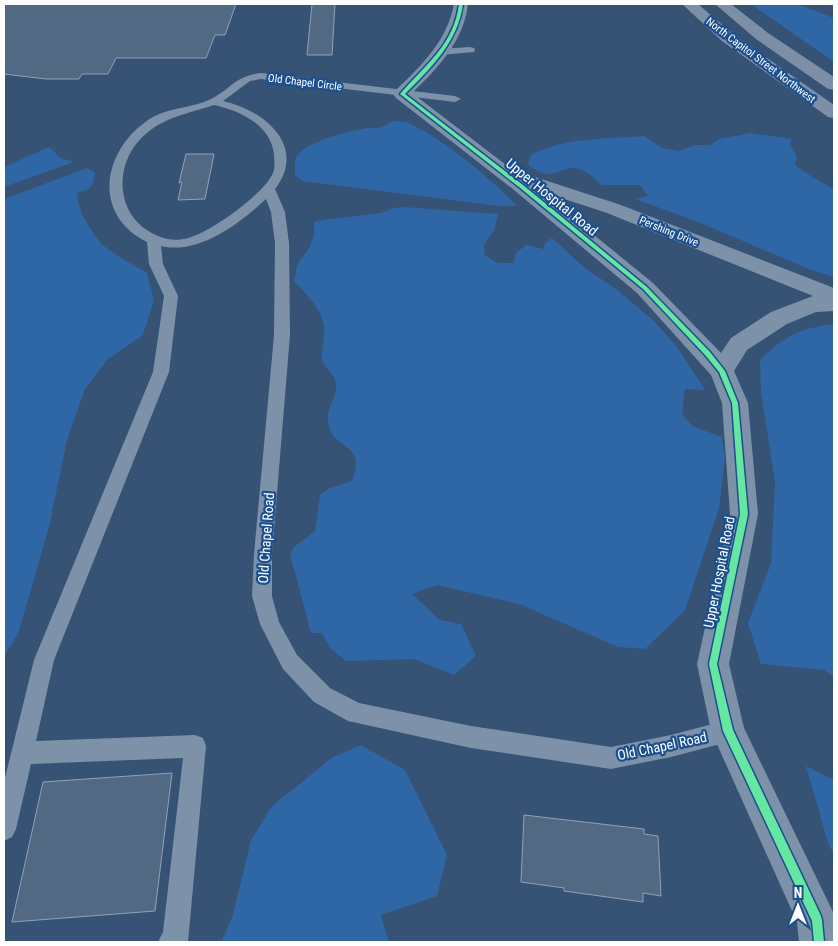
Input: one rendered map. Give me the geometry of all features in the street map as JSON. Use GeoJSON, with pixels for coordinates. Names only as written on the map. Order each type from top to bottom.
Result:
{"type":"FeatureCollection","features":[{"type":"Feature","properties":{"kind":"main road","name":"North Capitol Street Northwest"},"geometry":{"type":"LineString","coordinates":[[689,4],[728,38],[834,113]]}},
{"type":"Feature","properties":{"kind":"main road"},"geometry":{"type":"LineString","coordinates":[[722,4],[762,36],[834,85]]}},
{"type":"Feature","properties":{"kind":"street"},"geometry":{"type":"LineString","coordinates":[[402,94],[437,59],[461,17],[460,4]]}},
{"type":"Feature","properties":{"kind":"street","name":"Upper Hospital Road"},"geometry":{"type":"LineString","coordinates":[[402,94],[646,288],[722,371],[735,403],[744,514],[713,664],[728,731],[817,920],[819,942]]}},
{"type":"Feature","properties":{"kind":"street","name":"Pershing Drive"},"geometry":{"type":"LineString","coordinates":[[502,172],[614,209],[834,296]]}},
{"type":"Feature","properties":{"kind":"street"},"geometry":{"type":"LineString","coordinates":[[722,371],[739,344],[779,318],[813,304],[834,303]]}},
{"type":"Feature","properties":{"kind":"lane"},"geometry":{"type":"LineString","coordinates":[[441,52],[470,50]]}},
{"type":"Feature","properties":{"kind":"lane","name":"Old Chapel Circle"},"geometry":{"type":"LineString","coordinates":[[214,102],[242,110],[259,120],[273,133],[280,150],[280,169],[268,188],[251,206],[197,241],[164,243],[154,240],[133,227],[118,206],[114,190],[121,158],[131,142],[155,121],[182,109],[214,102],[246,79],[260,76],[455,99]]}},
{"type":"Feature","properties":{"kind":"lane","name":"Old Chapel Road"},"geometry":{"type":"LineString","coordinates":[[268,188],[278,212],[282,243],[282,335],[263,554],[262,596],[270,624],[290,662],[322,695],[356,713],[470,737],[611,758],[671,746],[728,731]]}},
{"type":"Feature","properties":{"kind":"lane"},"geometry":{"type":"LineString","coordinates":[[4,829],[44,660],[161,372],[171,296],[156,264],[154,240]]}},
{"type":"Feature","properties":{"kind":"lane"},"geometry":{"type":"LineString","coordinates":[[22,753],[195,746],[175,942],[171,942]]}},
{"type":"Feature","properties":{"kind":"shaded area"},"geometry":{"type":"Polygon","coordinates":[[[751,4],[797,4],[834,18],[834,62],[751,4]]]}},
{"type":"Feature","properties":{"kind":"shaded area"},"geometry":{"type":"Polygon","coordinates":[[[392,121],[409,123],[438,140],[481,172],[517,206],[498,206],[302,181],[295,175],[296,158],[309,146],[337,135],[380,127],[392,121]]]}},
{"type":"Feature","properties":{"kind":"shaded area"},"geometry":{"type":"Polygon","coordinates":[[[751,133],[792,139],[790,144],[797,157],[795,165],[834,189],[834,277],[811,270],[698,222],[635,199],[648,196],[640,185],[601,185],[589,174],[576,168],[544,174],[528,165],[531,155],[544,149],[572,142],[644,136],[662,148],[679,151],[695,145],[711,145],[719,139],[751,133]]]}},
{"type":"Feature","properties":{"kind":"shaded area"},"geometry":{"type":"Polygon","coordinates":[[[49,147],[61,158],[74,162],[4,187],[4,167],[49,147]]]}},
{"type":"Feature","properties":{"kind":"shaded area"},"geometry":{"type":"Polygon","coordinates":[[[87,168],[95,172],[94,181],[89,188],[78,193],[79,205],[86,220],[103,245],[147,273],[154,300],[143,335],[108,359],[85,389],[67,440],[49,527],[18,634],[4,656],[4,199],[87,168]]]}},
{"type":"Feature","properties":{"kind":"shaded area"},"geometry":{"type":"Polygon","coordinates":[[[404,207],[498,214],[495,228],[484,245],[485,255],[497,263],[513,263],[516,253],[526,245],[544,249],[545,243],[552,238],[585,268],[616,289],[653,320],[678,348],[705,390],[685,389],[682,414],[692,426],[722,437],[725,456],[719,509],[685,610],[645,649],[618,647],[519,604],[437,585],[412,594],[440,620],[461,624],[476,656],[454,675],[414,659],[346,661],[330,648],[322,633],[311,633],[290,554],[294,547],[315,531],[320,495],[330,488],[352,481],[355,459],[353,453],[333,435],[329,427],[328,415],[336,382],[322,360],[324,333],[321,316],[313,303],[294,281],[297,265],[309,248],[314,236],[314,222],[381,213],[392,208],[404,207]]]}},
{"type":"Feature","properties":{"kind":"shaded area"},"geometry":{"type":"Polygon","coordinates":[[[834,324],[834,677],[824,670],[761,664],[748,623],[771,563],[775,482],[761,392],[760,360],[777,345],[794,334],[834,324]]]}},
{"type":"Feature","properties":{"kind":"shaded area"},"geometry":{"type":"Polygon","coordinates":[[[361,745],[405,770],[447,855],[437,896],[381,915],[389,942],[221,942],[233,915],[251,840],[272,806],[333,757],[361,745]]]}},
{"type":"Feature","properties":{"kind":"shaded area"},"geometry":{"type":"Polygon","coordinates":[[[806,766],[834,780],[834,855],[828,843],[806,766]]]}},
{"type":"Feature","properties":{"kind":"building"},"geometry":{"type":"Polygon","coordinates":[[[4,4],[236,4],[225,35],[215,35],[206,58],[116,58],[108,74],[82,74],[79,79],[46,79],[4,74],[4,4]]]}},
{"type":"Feature","properties":{"kind":"building"},"geometry":{"type":"Polygon","coordinates":[[[312,4],[335,4],[332,55],[307,55],[312,4]]]}},
{"type":"Feature","properties":{"kind":"building"},"geometry":{"type":"Polygon","coordinates":[[[186,154],[214,154],[205,199],[178,200],[182,182],[179,183],[186,154]]]}},
{"type":"Feature","properties":{"kind":"building"},"geometry":{"type":"Polygon","coordinates":[[[172,773],[155,911],[12,922],[43,782],[172,773]]]}},
{"type":"Feature","properties":{"kind":"building"},"geometry":{"type":"Polygon","coordinates":[[[524,815],[644,829],[644,834],[658,836],[661,896],[643,893],[643,902],[564,891],[564,888],[521,882],[524,815]]]}},
{"type":"Feature","properties":{"kind":"cycle path"},"geometry":{"type":"LineString","coordinates":[[461,4],[455,29],[448,41],[431,64],[402,94],[521,186],[645,288],[722,371],[735,403],[744,514],[713,664],[728,731],[817,920],[819,942]]}}]}
